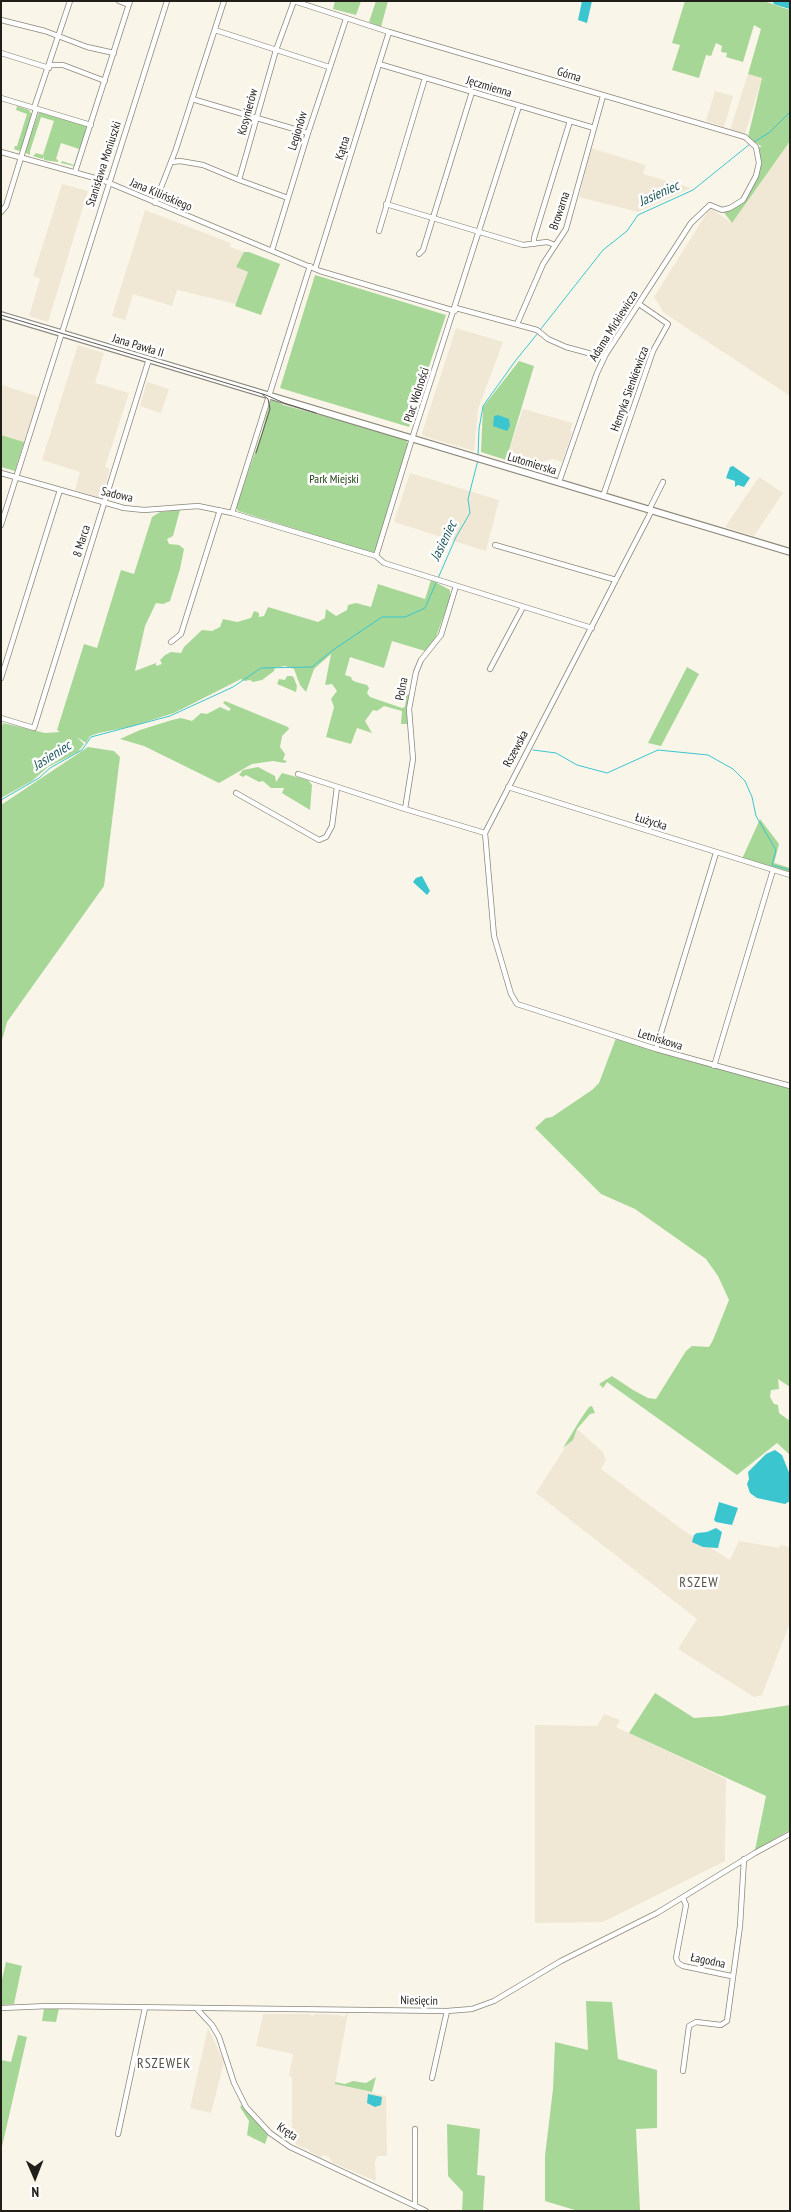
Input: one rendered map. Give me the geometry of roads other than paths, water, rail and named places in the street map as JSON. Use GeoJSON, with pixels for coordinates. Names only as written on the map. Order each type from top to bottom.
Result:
{"type":"FeatureCollection","features":[{"type":"Feature","properties":{"kind":"main road","name":"Jana Pawła II"},"geometry":{"type":"LineString","coordinates":[[1,315],[269,395]]}},
{"type":"Feature","properties":{"kind":"main road","name":"Lutomierska"},"geometry":{"type":"LineString","coordinates":[[269,395],[790,552]]}},
{"type":"Feature","properties":{"kind":"street"},"geometry":{"type":"LineString","coordinates":[[1,212],[6,206],[35,108],[70,1]]}},
{"type":"Feature","properties":{"kind":"street"},"geometry":{"type":"LineString","coordinates":[[75,172],[129,3],[118,1]]}},
{"type":"Feature","properties":{"kind":"street","name":"Stanisława Moniuszki"},"geometry":{"type":"LineString","coordinates":[[1,525],[167,1]]}},
{"type":"Feature","properties":{"kind":"street"},"geometry":{"type":"LineString","coordinates":[[155,203],[172,162],[224,1]]}},
{"type":"Feature","properties":{"kind":"street","name":"Górna"},"geometry":{"type":"LineString","coordinates":[[294,1],[389,32],[745,137],[753,142],[758,153],[759,163],[756,176],[743,200],[730,208],[719,209]]}},
{"type":"Feature","properties":{"kind":"street","name":"Kosynierów"},"geometry":{"type":"LineString","coordinates":[[239,180],[276,50],[294,1]]}},
{"type":"Feature","properties":{"kind":"street","name":"Legionów"},"geometry":{"type":"LineString","coordinates":[[272,250],[329,67],[346,19]]}},
{"type":"Feature","properties":{"kind":"street"},"geometry":{"type":"LineString","coordinates":[[1,20],[87,47],[114,53]]}},
{"type":"Feature","properties":{"kind":"street"},"geometry":{"type":"LineString","coordinates":[[215,30],[329,67]]}},
{"type":"Feature","properties":{"kind":"street","name":"Kątna"},"geometry":{"type":"LineString","coordinates":[[315,269],[389,32]]}},
{"type":"Feature","properties":{"kind":"street"},"geometry":{"type":"LineString","coordinates":[[1,53],[49,66],[63,65],[105,81]]}},
{"type":"Feature","properties":{"kind":"street","name":"Jęczmienna"},"geometry":{"type":"LineString","coordinates":[[379,64],[594,128]]}},
{"type":"Feature","properties":{"kind":"street"},"geometry":{"type":"LineString","coordinates":[[378,231],[425,78]]}},
{"type":"Feature","properties":{"kind":"street"},"geometry":{"type":"LineString","coordinates":[[419,254],[423,250],[472,92]]}},
{"type":"Feature","properties":{"kind":"street","name":"Browarna"},"geometry":{"type":"LineString","coordinates":[[517,324],[543,264],[566,229],[603,96]]}},
{"type":"Feature","properties":{"kind":"street"},"geometry":{"type":"LineString","coordinates":[[1,98],[91,125]]}},
{"type":"Feature","properties":{"kind":"street"},"geometry":{"type":"LineString","coordinates":[[192,99],[256,116],[308,133]]}},
{"type":"Feature","properties":{"kind":"street","name":"Plac Wolności"},"geometry":{"type":"LineString","coordinates":[[376,556],[519,106]]}},
{"type":"Feature","properties":{"kind":"street"},"geometry":{"type":"LineString","coordinates":[[534,244],[534,238],[570,121]]}},
{"type":"Feature","properties":{"kind":"street","name":"Jana Kilińskiego"},"geometry":{"type":"LineString","coordinates":[[1,152],[108,183],[310,266]]}},
{"type":"Feature","properties":{"kind":"street"},"geometry":{"type":"LineString","coordinates":[[172,162],[180,161],[203,165],[288,198]]}},
{"type":"Feature","properties":{"kind":"street"},"geometry":{"type":"LineString","coordinates":[[386,204],[523,245],[547,242],[555,245]]}},
{"type":"Feature","properties":{"kind":"street","name":"Adama Mickiewicza"},"geometry":{"type":"LineString","coordinates":[[559,482],[604,358],[690,223],[710,205],[719,209]]}},
{"type":"Feature","properties":{"kind":"street"},"geometry":{"type":"LineString","coordinates":[[592,628],[384,563],[376,556],[232,513],[310,266],[455,309],[537,330],[542,335],[566,347],[604,358]]}},
{"type":"Feature","properties":{"kind":"street","name":"Henryka Sienkiewicza"},"geometry":{"type":"LineString","coordinates":[[603,496],[654,351],[668,324],[639,304]]}},
{"type":"Feature","properties":{"kind":"street","name":"8 Marca"},"geometry":{"type":"LineString","coordinates":[[1,718],[34,728],[149,360]]}},
{"type":"Feature","properties":{"kind":"street","name":"Sadowa"},"geometry":{"type":"LineString","coordinates":[[1,473],[104,503],[138,510],[193,506],[232,513]]}},
{"type":"Feature","properties":{"kind":"street","name":"Rszewska"},"geometry":{"type":"LineString","coordinates":[[484,833],[592,628],[663,482]]}},
{"type":"Feature","properties":{"kind":"street"},"geometry":{"type":"LineString","coordinates":[[1,678],[60,490]]}},
{"type":"Feature","properties":{"kind":"street"},"geometry":{"type":"LineString","coordinates":[[171,642],[181,634],[220,510]]}},
{"type":"Feature","properties":{"kind":"street"},"geometry":{"type":"LineString","coordinates":[[495,545],[616,580]]}},
{"type":"Feature","properties":{"kind":"street","name":"Polna"},"geometry":{"type":"LineString","coordinates":[[405,809],[412,759],[409,709],[416,672],[421,660],[441,635],[456,586]]}},
{"type":"Feature","properties":{"kind":"street"},"geometry":{"type":"LineString","coordinates":[[490,668],[523,607]]}},
{"type":"Feature","properties":{"kind":"street"},"geometry":{"type":"LineString","coordinates":[[298,774],[484,833]]}},
{"type":"Feature","properties":{"kind":"street"},"geometry":{"type":"LineString","coordinates":[[236,793],[319,840],[326,837],[332,826],[338,787]]}},
{"type":"Feature","properties":{"kind":"street","name":"Łużycka"},"geometry":{"type":"LineString","coordinates":[[508,787],[790,875]]}},
{"type":"Feature","properties":{"kind":"street","name":"Letniskowa"},"geometry":{"type":"LineString","coordinates":[[484,833],[494,936],[512,998],[517,1004],[656,1049],[790,1086]]}},
{"type":"Feature","properties":{"kind":"street"},"geometry":{"type":"LineString","coordinates":[[656,1049],[716,853]]}},
{"type":"Feature","properties":{"kind":"street"},"geometry":{"type":"LineString","coordinates":[[714,1066],[773,870]]}},
{"type":"Feature","properties":{"kind":"street","name":"Niesięcin"},"geometry":{"type":"LineString","coordinates":[[1,2008],[49,2006],[447,2012],[472,2009],[492,2002],[562,1961],[683,1898],[744,1859],[790,1834]]}},
{"type":"Feature","properties":{"kind":"street"},"geometry":{"type":"LineString","coordinates":[[731,1976],[740,1926],[744,1859]]}},
{"type":"Feature","properties":{"kind":"street","name":"Łagodna"},"geometry":{"type":"LineString","coordinates":[[683,1898],[686,1905],[676,1958],[678,1963],[683,1966],[731,1976],[726,2021],[720,2025],[696,2022],[689,2026],[683,2071]]}},
{"type":"Feature","properties":{"kind":"street"},"geometry":{"type":"LineString","coordinates":[[118,2134],[145,2008]]}},
{"type":"Feature","properties":{"kind":"street","name":"Kręta"},"geometry":{"type":"LineString","coordinates":[[198,2009],[212,2025],[219,2037],[242,2101],[266,2130],[290,2147],[426,2211]]}},
{"type":"Feature","properties":{"kind":"street"},"geometry":{"type":"LineString","coordinates":[[432,2078],[447,2012]]}},
{"type":"Feature","properties":{"kind":"street"},"geometry":{"type":"LineString","coordinates":[[415,2129],[415,2206]]}},
{"type":"Feature","properties":{"kind":"water"},"geometry":{"type":"Polygon","coordinates":[[[582,1],[592,1],[587,23],[578,20],[582,1]]]}},
{"type":"Feature","properties":{"kind":"water"},"geometry":{"type":"Polygon","coordinates":[[[498,415],[509,419],[510,426],[507,431],[493,426],[494,416],[498,415]]]}},
{"type":"Feature","properties":{"kind":"water"},"geometry":{"type":"Polygon","coordinates":[[[733,466],[750,478],[744,487],[738,485],[735,487],[735,481],[726,478],[730,467],[733,466]]]}},
{"type":"Feature","properties":{"kind":"water"},"geometry":{"type":"Polygon","coordinates":[[[422,876],[430,891],[427,895],[413,882],[416,878],[422,876]]]}},
{"type":"Feature","properties":{"kind":"water"},"geometry":{"type":"Polygon","coordinates":[[[775,1450],[782,1455],[790,1475],[790,1501],[785,1504],[757,1498],[750,1493],[747,1484],[749,1479],[748,1472],[766,1454],[775,1450]]]}},
{"type":"Feature","properties":{"kind":"water"},"geometry":{"type":"Polygon","coordinates":[[[719,1502],[738,1508],[732,1525],[714,1520],[719,1502]]]}},
{"type":"Feature","properties":{"kind":"water"},"geometry":{"type":"Polygon","coordinates":[[[716,1528],[722,1532],[718,1548],[703,1547],[692,1542],[694,1535],[697,1533],[707,1532],[716,1528]]]}},
{"type":"Feature","properties":{"kind":"water"},"geometry":{"type":"Polygon","coordinates":[[[368,2094],[382,2097],[381,2105],[375,2107],[367,2103],[368,2094]]]}},
{"type":"Feature","properties":{"kind":"waterway"},"geometry":{"type":"LineString","coordinates":[[777,1],[790,5]]}},
{"type":"Feature","properties":{"kind":"waterway","name":"Jasieniec"},"geometry":{"type":"LineString","coordinates":[[754,142],[770,132],[790,112]]}},
{"type":"Feature","properties":{"kind":"waterway","name":"Jasieniec"},"geometry":{"type":"LineString","coordinates":[[540,330],[603,250],[627,231],[638,215],[693,190],[750,144]]}},
{"type":"Feature","properties":{"kind":"waterway","name":"Jasieniec"},"geometry":{"type":"LineString","coordinates":[[478,456],[479,429],[483,406],[538,333]]}},
{"type":"Feature","properties":{"kind":"waterway","name":"Jasieniec"},"geometry":{"type":"LineString","coordinates":[[1,800],[82,750],[91,737],[170,716],[233,687],[261,668],[312,667],[333,650],[382,617],[405,617],[425,608],[456,537],[470,513],[468,499],[478,460]]}},
{"type":"Feature","properties":{"kind":"waterway"},"geometry":{"type":"LineString","coordinates":[[533,750],[556,753],[577,765],[607,773],[658,750],[708,755],[733,769],[745,781],[752,797],[756,816],[776,850],[772,865],[790,870]]}},
{"type":"Feature","properties":{"kind":"tram line"},"geometry":{"type":"LineString","coordinates":[[1,315],[266,395],[316,413]]}},
{"type":"Feature","properties":{"kind":"tram line"},"geometry":{"type":"LineString","coordinates":[[256,453],[270,409],[268,399],[262,394]]}},
{"type":"Feature","properties":{"kind":"district","name":"RSZEW"},"geometry":{"type":"Point","coordinates":[699,1583]}},
{"type":"Feature","properties":{"kind":"district","name":"RSZEWEK"},"geometry":{"type":"Point","coordinates":[164,2064]}},
{"type":"Feature","properties":{"kind":"park label","name":"Park Miejski"},"geometry":{"type":"Point","coordinates":[334,480]}}]}
